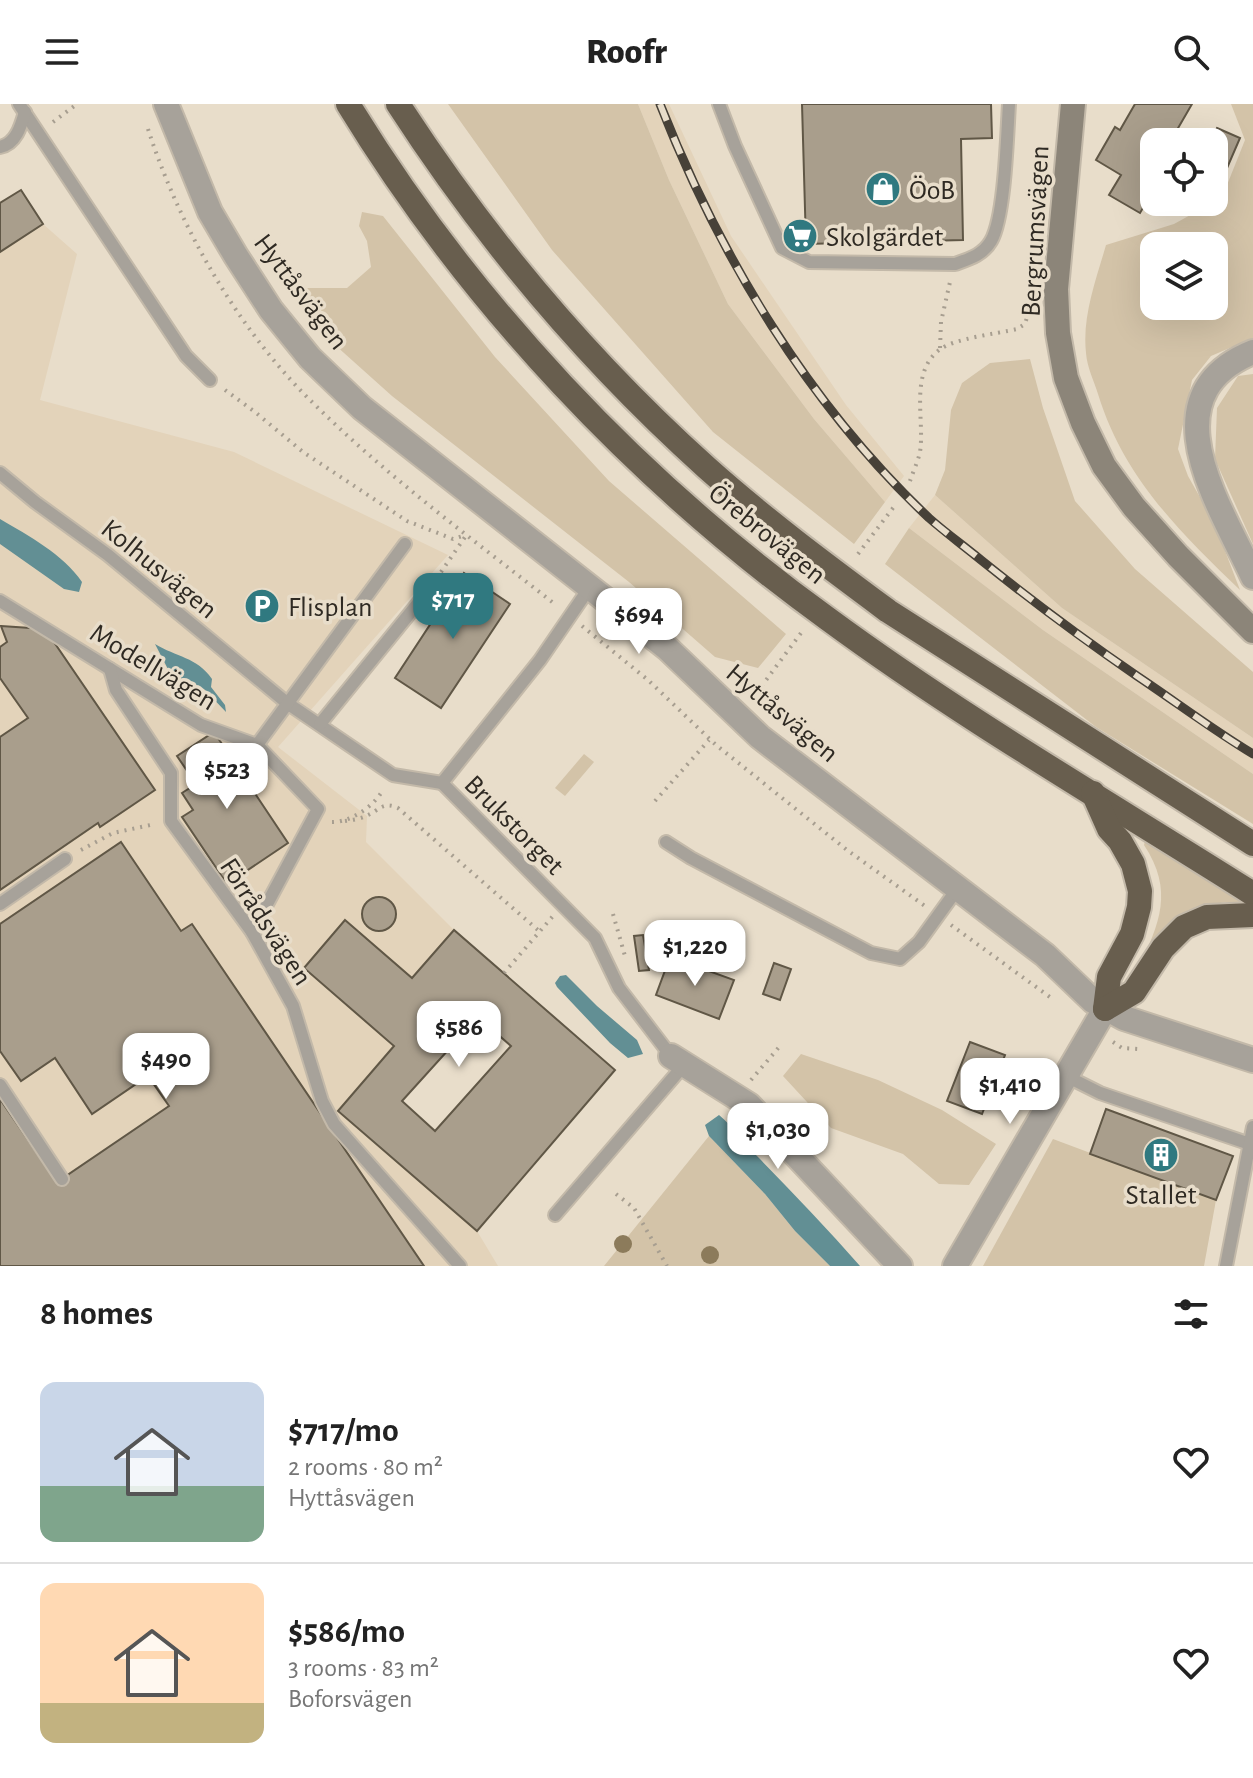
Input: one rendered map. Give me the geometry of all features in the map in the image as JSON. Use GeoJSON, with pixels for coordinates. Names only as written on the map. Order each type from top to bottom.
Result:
{"type":"FeatureCollection","features":[{"type":"Feature","properties":{"kind":"highway","name":"Örebrovägen"},"geometry":{"type":"LineString","coordinates":[[348,104],[421,212],[500,313],[553,373],[671,491],[789,591],[895,667],[1253,894]]}},
{"type":"Feature","properties":{"kind":"highway","name":"Örebrovägen"},"geometry":{"type":"LineString","coordinates":[[398,104],[465,201],[563,321],[610,373],[706,467],[833,571],[888,611],[1253,844]]}},
{"type":"Feature","properties":{"kind":"highway"},"geometry":{"type":"LineString","coordinates":[[1093,793],[1109,829],[1133,864],[1140,891],[1132,934],[1109,977],[1105,1009]]}},
{"type":"Feature","properties":{"kind":"highway"},"geometry":{"type":"LineString","coordinates":[[1105,1009],[1134,992],[1163,948],[1184,927],[1207,917],[1253,915]]}},
{"type":"Feature","properties":{"kind":"street","name":"Hyttåsvägen"},"geometry":{"type":"LineString","coordinates":[[166,104],[210,212],[271,310],[310,358],[362,408],[667,648],[760,737],[1045,955],[1105,1009],[1176,1037],[1253,1060]]}},
{"type":"Feature","properties":{"kind":"street","name":"Bergrumsvägen"},"geometry":{"type":"LineString","coordinates":[[1073,104],[1056,289],[1058,333],[1066,378],[1104,466],[1134,507],[1253,631]]}},
{"type":"Feature","properties":{"kind":"street"},"geometry":{"type":"LineString","coordinates":[[1253,352],[1233,360],[1215,377],[1202,398],[1196,442],[1203,468],[1253,577]]}},
{"type":"Feature","properties":{"kind":"street"},"geometry":{"type":"LineString","coordinates":[[955,1266],[1105,1009]]}},
{"type":"Feature","properties":{"kind":"street"},"geometry":{"type":"LineString","coordinates":[[678,1060],[749,1105],[900,1266]]}},
{"type":"Feature","properties":{"kind":"lane"},"geometry":{"type":"LineString","coordinates":[[719,104],[782,248],[809,262],[955,264],[977,257],[991,241],[999,215],[1009,104]]}},
{"type":"Feature","properties":{"kind":"lane"},"geometry":{"type":"LineString","coordinates":[[0,147],[13,140],[20,129],[22,108]]}},
{"type":"Feature","properties":{"kind":"lane"},"geometry":{"type":"LineString","coordinates":[[22,108],[186,356],[210,380]]}},
{"type":"Feature","properties":{"kind":"lane","name":"Kolhusvägen"},"geometry":{"type":"LineString","coordinates":[[0,473],[108,555],[287,703],[393,775]]}},
{"type":"Feature","properties":{"kind":"lane"},"geometry":{"type":"LineString","coordinates":[[35,502],[46,490]]}},
{"type":"Feature","properties":{"kind":"lane"},"geometry":{"type":"LineString","coordinates":[[257,745],[405,544]]}},
{"type":"Feature","properties":{"kind":"lane"},"geometry":{"type":"LineString","coordinates":[[320,724],[432,586]]}},
{"type":"Feature","properties":{"kind":"lane","name":"Brukstorget"},"geometry":{"type":"LineString","coordinates":[[590,587],[540,660],[442,783],[595,938],[619,988],[678,1060]]}},
{"type":"Feature","properties":{"kind":"lane","name":"Modellvägen"},"geometry":{"type":"LineString","coordinates":[[0,601],[201,725],[257,745],[318,809]]}},
{"type":"Feature","properties":{"kind":"lane"},"geometry":{"type":"LineString","coordinates":[[110,669],[116,690],[171,773],[171,821]]}},
{"type":"Feature","properties":{"kind":"lane"},"geometry":{"type":"LineString","coordinates":[[263,684],[272,673]]}},
{"type":"Feature","properties":{"kind":"lane"},"geometry":{"type":"LineString","coordinates":[[393,775],[442,783]]}},
{"type":"Feature","properties":{"kind":"lane"},"geometry":{"type":"LineString","coordinates":[[252,932],[318,809]]}},
{"type":"Feature","properties":{"kind":"lane","name":"Förrådsvägen"},"geometry":{"type":"LineString","coordinates":[[171,821],[252,932],[293,1006],[322,1101],[334,1124],[460,1266]]}},
{"type":"Feature","properties":{"kind":"lane"},"geometry":{"type":"LineString","coordinates":[[666,842],[871,953],[900,959],[919,942],[958,888]]}},
{"type":"Feature","properties":{"kind":"lane"},"geometry":{"type":"LineString","coordinates":[[0,904],[65,859]]}},
{"type":"Feature","properties":{"kind":"lane"},"geometry":{"type":"LineString","coordinates":[[555,1215],[678,1060]]}},
{"type":"Feature","properties":{"kind":"lane"},"geometry":{"type":"LineString","coordinates":[[1066,1076],[1100,1093],[1251,1145]]}},
{"type":"Feature","properties":{"kind":"lane"},"geometry":{"type":"LineString","coordinates":[[0,1085],[62,1179]]}},
{"type":"Feature","properties":{"kind":"lane"},"geometry":{"type":"LineString","coordinates":[[1226,1266],[1253,1127]]}},
{"type":"Feature","properties":{"kind":"path"},"geometry":{"type":"LineString","coordinates":[[63,115],[77,104]]}},
{"type":"Feature","properties":{"kind":"path"},"geometry":{"type":"LineString","coordinates":[[940,349],[941,322],[955,264]]}},
{"type":"Feature","properties":{"kind":"path"},"geometry":{"type":"LineString","coordinates":[[910,481],[920,451],[919,398],[926,368],[940,349],[1017,329],[1025,324]]}},
{"type":"Feature","properties":{"kind":"path"},"geometry":{"type":"LineString","coordinates":[[210,380],[303,452],[407,521],[453,539],[467,535],[432,586]]}},
{"type":"Feature","properties":{"kind":"path"},"geometry":{"type":"LineString","coordinates":[[858,554],[896,504]]}},
{"type":"Feature","properties":{"kind":"path"},"geometry":{"type":"LineString","coordinates":[[716,745],[801,633]]}},
{"type":"Feature","properties":{"kind":"path"},"geometry":{"type":"LineString","coordinates":[[655,801],[709,740]]}},
{"type":"Feature","properties":{"kind":"path"},"geometry":{"type":"LineString","coordinates":[[345,821],[378,798],[393,775]]}},
{"type":"Feature","properties":{"kind":"path"},"geometry":{"type":"LineString","coordinates":[[318,809],[332,822],[367,816],[382,805],[398,808],[539,931]]}},
{"type":"Feature","properties":{"kind":"path"},"geometry":{"type":"LineString","coordinates":[[65,859],[113,833],[171,821]]}},
{"type":"Feature","properties":{"kind":"path"},"geometry":{"type":"LineString","coordinates":[[504,973],[562,905]]}},
{"type":"Feature","properties":{"kind":"path"},"geometry":{"type":"LineString","coordinates":[[613,914],[628,965]]}},
{"type":"Feature","properties":{"kind":"path"},"geometry":{"type":"LineString","coordinates":[[767,1063],[780,1046]]}},
{"type":"Feature","properties":{"kind":"path"},"geometry":{"type":"LineString","coordinates":[[616,1194],[634,1208],[667,1266]]}},
{"type":"Feature","properties":{"kind":"shaded area"},"geometry":{"type":"Polygon","coordinates":[[[448,104],[638,104],[669,180],[728,304],[814,419],[885,502],[854,544],[713,432],[552,250],[448,104]]]}},
{"type":"Feature","properties":{"kind":"shaded area"},"geometry":{"type":"Polygon","coordinates":[[[638,104],[669,104],[731,236],[846,405],[904,476],[885,502],[814,419],[728,304],[669,180],[638,104]]]}},
{"type":"Feature","properties":{"kind":"shaded area"},"geometry":{"type":"Polygon","coordinates":[[[1231,104],[1253,104],[1253,338],[1211,356],[1192,380],[1178,449],[1188,476],[1214,522],[1240,590],[1175,524],[1138,477],[1109,424],[1089,369],[1085,339],[1091,298],[1106,245],[1140,234],[1140,320],[1228,320],[1228,232],[1148,232],[1189,216],[1228,216],[1228,182],[1245,140],[1231,104]]]}},
{"type":"Feature","properties":{"kind":"shaded area"},"geometry":{"type":"Polygon","coordinates":[[[21,190],[43,224],[77,254],[40,400],[234,452],[448,555],[278,747],[367,816],[366,842],[454,930],[412,978],[394,1046],[338,1111],[477,1231],[498,1266],[0,1266],[0,203],[21,190]]]}},
{"type":"Feature","properties":{"kind":"shaded area"},"geometry":{"type":"Polygon","coordinates":[[[362,212],[383,216],[495,357],[609,481],[786,634],[758,668],[715,657],[629,582],[392,396],[315,327],[295,288],[347,288],[371,267],[367,241],[359,226],[362,212]]]}},
{"type":"Feature","properties":{"kind":"shaded area"},"geometry":{"type":"Polygon","coordinates":[[[1030,359],[1043,408],[1075,501],[1135,569],[1253,672],[1253,738],[1062,608],[935,495],[945,470],[951,410],[962,383],[990,363],[1030,359]]]}},
{"type":"Feature","properties":{"kind":"shaded area"},"geometry":{"type":"Polygon","coordinates":[[[1253,374],[1253,544],[1215,459],[1217,408],[1238,376],[1253,374]]]}},
{"type":"Feature","properties":{"kind":"shaded area"},"geometry":{"type":"Polygon","coordinates":[[[935,495],[1062,608],[1253,738],[1253,774],[1043,630],[909,528],[935,495]]]}},
{"type":"Feature","properties":{"kind":"shaded area"},"geometry":{"type":"Polygon","coordinates":[[[909,528],[1043,630],[1253,774],[1253,824],[1096,727],[885,564],[909,528]]]}},
{"type":"Feature","properties":{"kind":"shaded area"},"geometry":{"type":"Polygon","coordinates":[[[584,754],[594,762],[565,796],[555,788],[584,754]]]}},
{"type":"Feature","properties":{"kind":"shaded area"},"geometry":{"type":"Polygon","coordinates":[[[1145,841],[1246,905],[1225,902],[1207,906],[1138,968],[1157,922],[1161,892],[1159,877],[1145,841]]]}},
{"type":"Feature","properties":{"kind":"shaded area"},"geometry":{"type":"Polygon","coordinates":[[[801,1054],[878,1080],[942,1110],[996,1144],[969,1185],[939,1184],[903,1154],[831,1128],[783,1076],[801,1054]]]}},
{"type":"Feature","properties":{"kind":"shaded area"},"geometry":{"type":"Polygon","coordinates":[[[709,1136],[765,1194],[795,1231],[830,1266],[604,1266],[709,1136]]]}},
{"type":"Feature","properties":{"kind":"shaded area"},"geometry":{"type":"Polygon","coordinates":[[[1053,1139],[1216,1200],[1204,1266],[983,1266],[1053,1139]]]}},
{"type":"Feature","properties":{"kind":"water"},"geometry":{"type":"Polygon","coordinates":[[[0,519],[45,546],[65,563],[82,582],[79,592],[64,589],[0,544],[0,519]]]}},
{"type":"Feature","properties":{"kind":"water"},"geometry":{"type":"Polygon","coordinates":[[[155,644],[200,666],[212,679],[211,687],[225,705],[226,712],[204,689],[189,688],[171,675],[155,644]]]}},
{"type":"Feature","properties":{"kind":"water"},"geometry":{"type":"Polygon","coordinates":[[[566,975],[637,1040],[643,1054],[628,1058],[610,1043],[557,987],[555,983],[560,976],[566,975]]]}},
{"type":"Feature","properties":{"kind":"water"},"geometry":{"type":"Polygon","coordinates":[[[719,1115],[860,1266],[830,1266],[795,1231],[765,1194],[709,1136],[705,1125],[719,1115]]]}},
{"type":"Feature","properties":{"kind":"building","name":"ÖoB"},"geometry":{"type":"Polygon","coordinates":[[[802,104],[991,104],[992,138],[961,139],[963,240],[806,244],[802,104]]]}},
{"type":"Feature","properties":{"kind":"building"},"geometry":{"type":"Polygon","coordinates":[[[1135,104],[1192,104],[1178,128],[1140,128],[1140,213],[1109,195],[1121,175],[1096,160],[1115,127],[1120,130],[1135,104]]]}},
{"type":"Feature","properties":{"kind":"building"},"geometry":{"type":"Polygon","coordinates":[[[1228,133],[1240,138],[1228,166],[1228,133]]]}},
{"type":"Feature","properties":{"kind":"building"},"geometry":{"type":"Polygon","coordinates":[[[21,190],[43,224],[0,252],[0,203],[21,190]]]}},
{"type":"Feature","properties":{"kind":"building"},"geometry":{"type":"Polygon","coordinates":[[[464,573],[510,604],[441,708],[395,678],[464,573]]]}},
{"type":"Feature","properties":{"kind":"building"},"geometry":{"type":"Polygon","coordinates":[[[1,626],[45,629],[155,790],[100,827],[98,823],[0,890],[0,737],[28,718],[0,678],[0,647],[7,642],[1,626]]]}},
{"type":"Feature","properties":{"kind":"building"},"geometry":{"type":"Polygon","coordinates":[[[214,732],[288,843],[227,884],[182,817],[193,810],[182,793],[196,784],[177,756],[214,732]]]}},
{"type":"Feature","properties":{"kind":"building"},"geometry":{"type":"Polygon","coordinates":[[[121,842],[181,931],[192,924],[424,1266],[0,1266],[0,1099],[57,1182],[169,1106],[148,1076],[92,1114],[55,1058],[21,1081],[0,1051],[0,924],[121,842]]]}},
{"type":"Feature","properties":{"kind":"building"},"geometry":{"type":"Polygon","coordinates":[[[379,897],[391,902],[396,914],[391,926],[379,931],[367,926],[362,914],[367,902],[379,897]]]}},
{"type":"Feature","properties":{"kind":"building"},"geometry":{"type":"Polygon","coordinates":[[[345,920],[412,978],[454,930],[615,1070],[477,1231],[338,1111],[394,1046],[304,968],[345,920]],[[478,1017],[402,1101],[435,1131],[511,1046],[478,1017]]]}},
{"type":"Feature","properties":{"kind":"building"},"geometry":{"type":"Polygon","coordinates":[[[643,935],[649,970],[639,971],[634,936],[643,935]]]}},
{"type":"Feature","properties":{"kind":"building"},"geometry":{"type":"Polygon","coordinates":[[[670,957],[734,980],[719,1019],[656,995],[670,957]]]}},
{"type":"Feature","properties":{"kind":"building"},"geometry":{"type":"Polygon","coordinates":[[[774,963],[791,969],[780,1000],[763,994],[774,963]]]}},
{"type":"Feature","properties":{"kind":"building"},"geometry":{"type":"Polygon","coordinates":[[[970,1042],[1005,1055],[982,1114],[947,1101],[970,1042]]]}},
{"type":"Feature","properties":{"kind":"building","name":"Stallet"},"geometry":{"type":"Polygon","coordinates":[[[1106,1109],[1233,1156],[1216,1200],[1090,1154],[1106,1109]]]}},
{"type":"Feature","properties":{"kind":"railway"},"geometry":{"type":"LineString","coordinates":[[660,104],[710,217],[772,326],[807,378],[885,474],[935,524],[1039,605],[1253,754]]}},
{"type":"Feature","properties":{"kind":"place","name":"ÖoB"},"geometry":{"type":"Point","coordinates":[883,189]}},
{"type":"Feature","properties":{"kind":"place","name":"Skolgärdet"},"geometry":{"type":"Point","coordinates":[800,236]}},
{"type":"Feature","properties":{"kind":"place","name":"Flisplan"},"geometry":{"type":"Point","coordinates":[262,606]}},
{"type":"Feature","properties":{"kind":"place","name":"Stallet"},"geometry":{"type":"Point","coordinates":[1161,1155]}}]}
